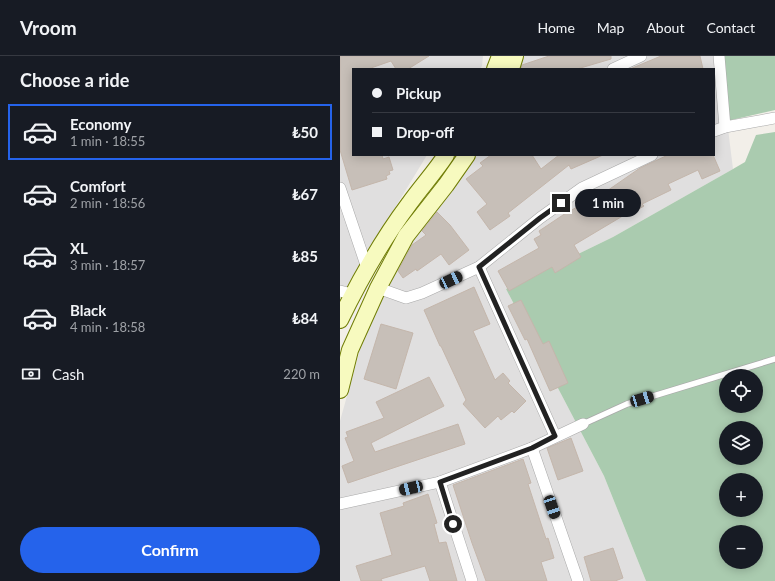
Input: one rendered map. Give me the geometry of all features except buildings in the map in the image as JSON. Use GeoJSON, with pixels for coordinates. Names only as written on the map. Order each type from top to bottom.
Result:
{"type":"FeatureCollection","features":[{"type":"Feature","properties":{"kind":"main road"},"geometry":{"type":"LineString","coordinates":[[496,68],[500,56]]}},
{"type":"Feature","properties":{"kind":"main road"},"geometry":{"type":"LineString","coordinates":[[511,68],[515,56]]}},
{"type":"Feature","properties":{"kind":"main road"},"geometry":{"type":"LineString","coordinates":[[340,320],[346,293],[367,268],[378,247],[409,203],[436,171],[445,156]]}},
{"type":"Feature","properties":{"kind":"main road"},"geometry":{"type":"LineString","coordinates":[[340,390],[350,350],[378,288],[406,236],[446,185],[466,156]]}},
{"type":"Feature","properties":{"kind":"street"},"geometry":{"type":"LineString","coordinates":[[615,68],[641,56]]}},
{"type":"Feature","properties":{"kind":"street"},"geometry":{"type":"LineString","coordinates":[[719,56],[719,129],[775,118]]}},
{"type":"Feature","properties":{"kind":"street"},"geometry":{"type":"LineString","coordinates":[[378,288],[406,298],[422,294],[479,267],[540,218],[582,188],[650,156]]}},
{"type":"Feature","properties":{"kind":"street"},"geometry":{"type":"LineString","coordinates":[[340,188],[367,268]]}},
{"type":"Feature","properties":{"kind":"street"},"geometry":{"type":"LineString","coordinates":[[479,267],[555,436]]}},
{"type":"Feature","properties":{"kind":"street"},"geometry":{"type":"LineString","coordinates":[[340,504],[440,482],[532,448],[583,424]]}},
{"type":"Feature","properties":{"kind":"street"},"geometry":{"type":"LineString","coordinates":[[532,448],[578,581]]}},
{"type":"Feature","properties":{"kind":"street"},"geometry":{"type":"LineString","coordinates":[[440,482],[472,581]]}},
{"type":"Feature","properties":{"kind":"lane"},"geometry":{"type":"LineString","coordinates":[[583,424],[627,404],[775,359]]}},
{"type":"Feature","properties":{"kind":"shaded area"},"geometry":{"type":"Polygon","coordinates":[[[340,56],[483,56],[481,68],[352,68],[352,156],[426,156],[340,298],[340,56]]]}},
{"type":"Feature","properties":{"kind":"shaded area"},"geometry":{"type":"Polygon","coordinates":[[[521,56],[719,56],[733,169],[613,237],[506,289],[604,476],[646,581],[340,581],[340,421],[373,303],[462,156],[715,156],[715,68],[518,68],[521,56]]]}},
{"type":"Feature","properties":{"kind":"green space"},"geometry":{"type":"Polygon","coordinates":[[[719,56],[775,56],[775,110],[727,121],[719,56]]]}},
{"type":"Feature","properties":{"kind":"green space"},"geometry":{"type":"Polygon","coordinates":[[[775,132],[775,581],[646,581],[604,476],[506,289],[613,237],[745,162],[756,135],[775,132]]]}},
{"type":"Feature","properties":{"kind":"route"},"geometry":{"type":"LineString","coordinates":[[453,524],[440,482],[532,448],[555,436],[479,267],[561,203]]}}]}
